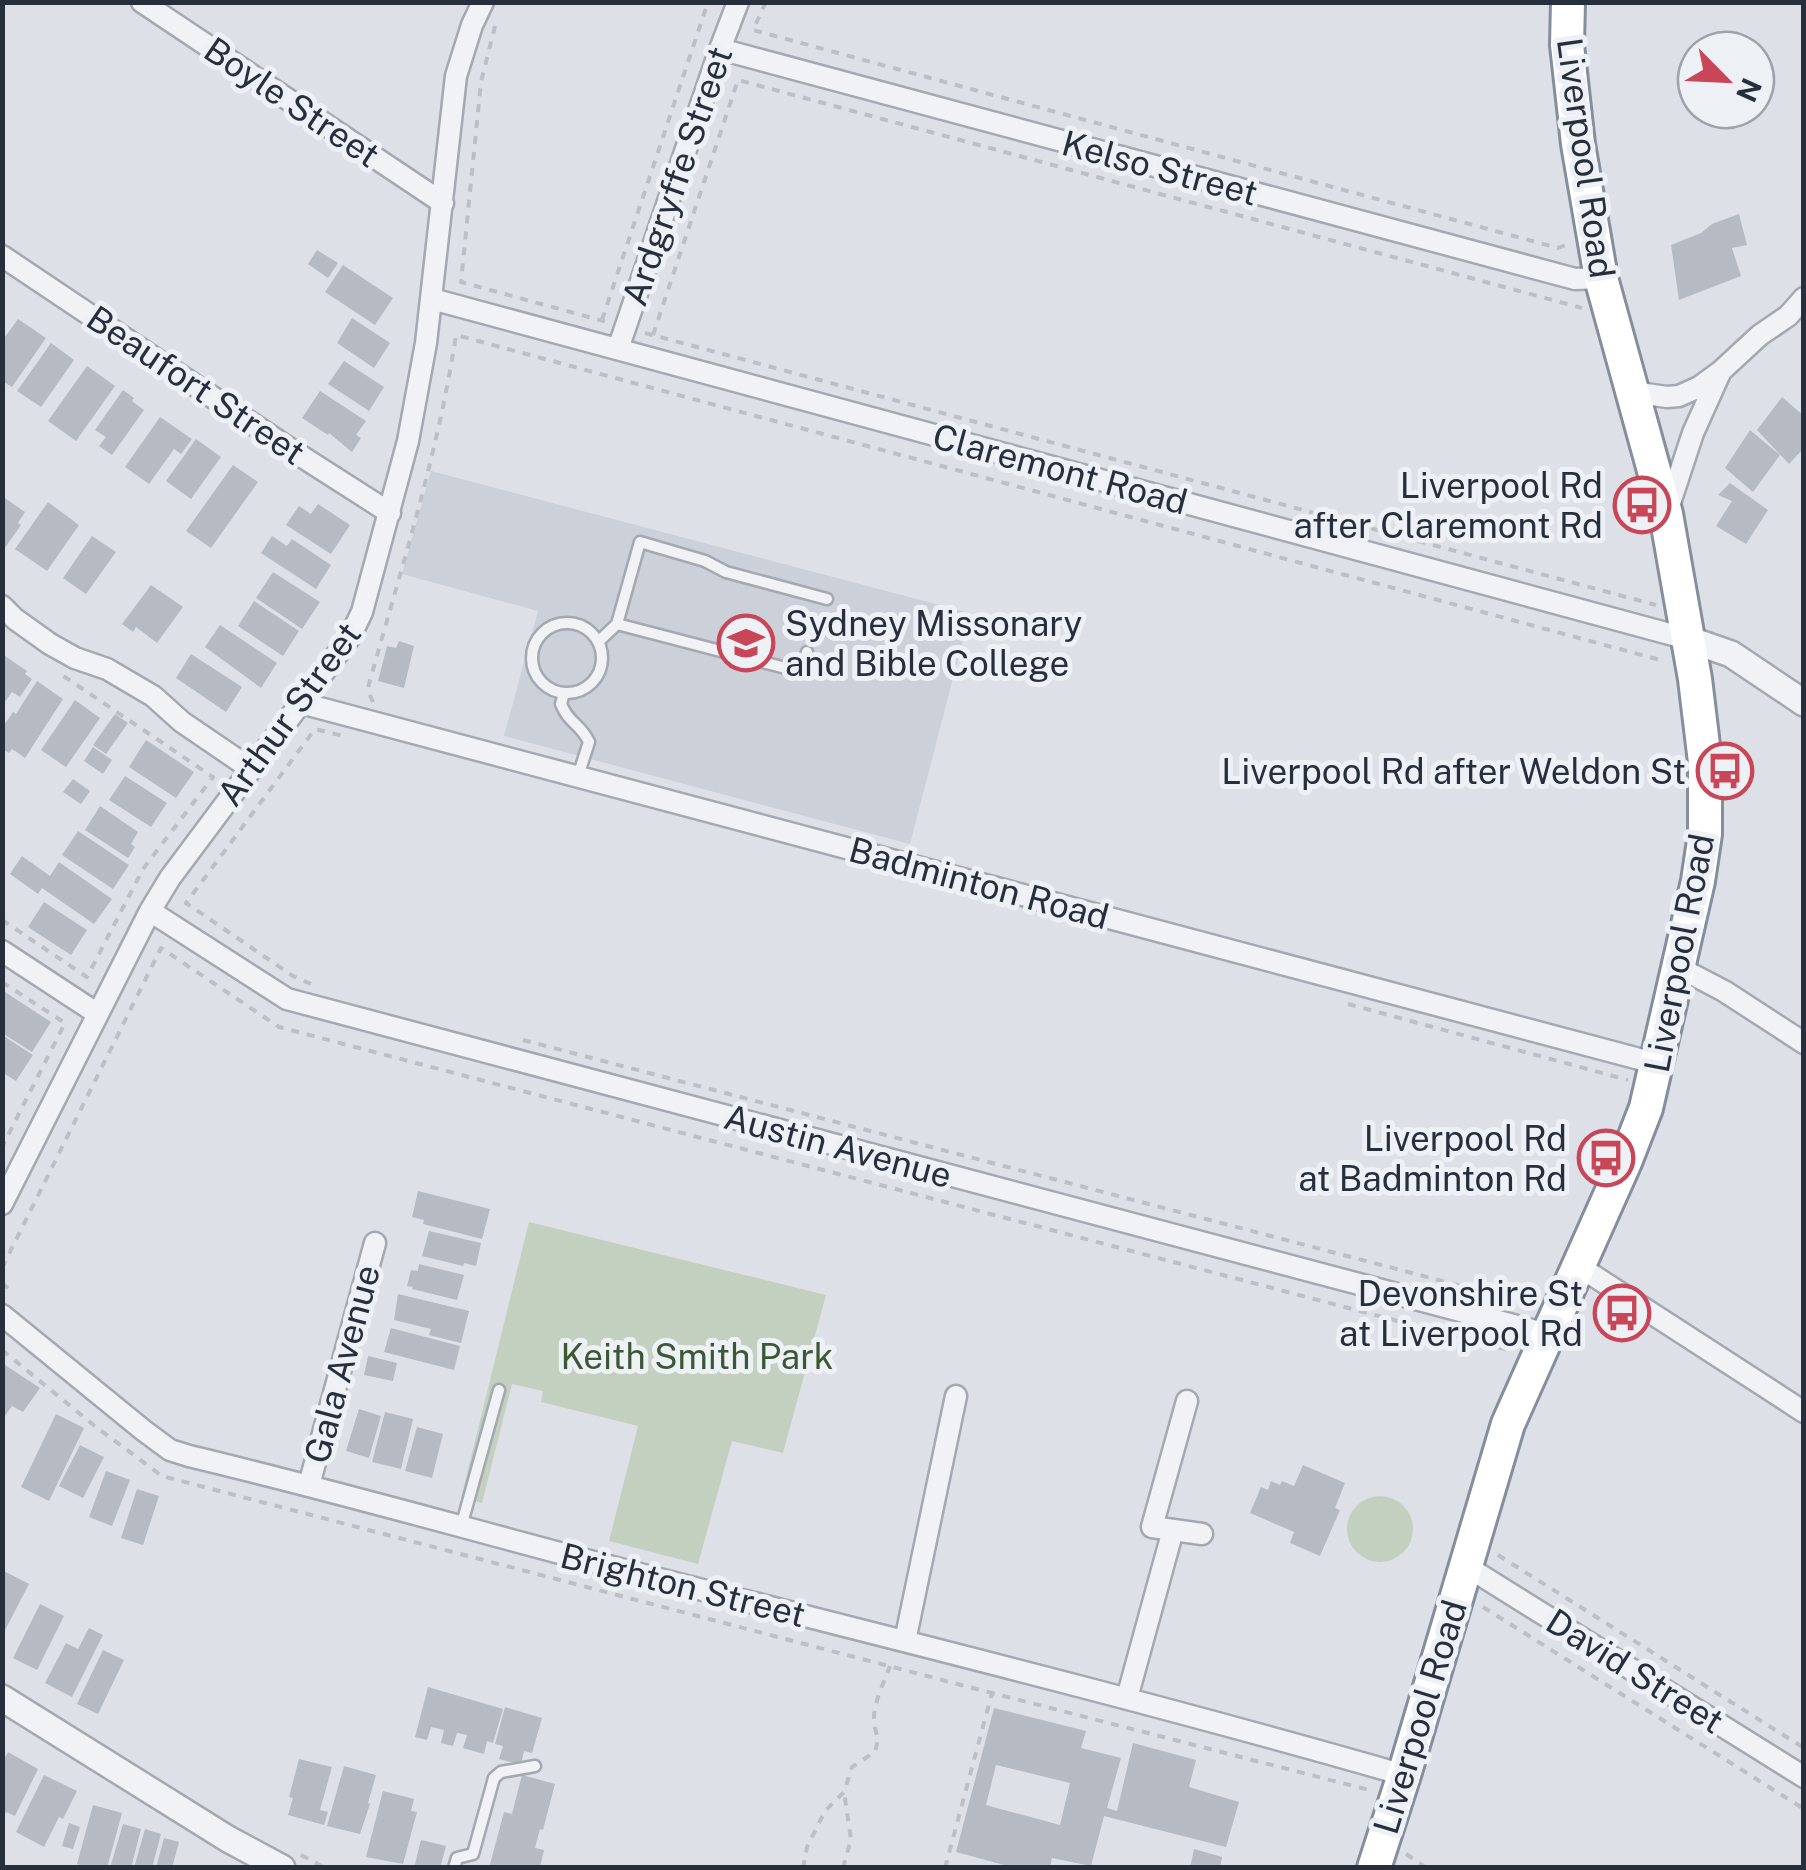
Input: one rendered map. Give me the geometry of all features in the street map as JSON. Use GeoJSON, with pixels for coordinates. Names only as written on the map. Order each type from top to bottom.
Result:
{"type":"FeatureCollection","features":[{"type":"Feature","properties":{"kind":"highway","name":"Liverpool Road"},"geometry":{"type":"LineString","coordinates":[[1375,1867],[1541,1320],[1577,1265],[1646,1108],[1706,834],[1705,762],[1688,639],[1666,514],[1601,278],[1566,45],[1568,2]]}},
{"type":"Feature","properties":{"kind":"street","name":"Boyle Street"},"geometry":{"type":"LineString","coordinates":[[142,2],[442,203]]}},
{"type":"Feature","properties":{"kind":"street","name":"Arthur Street"},"geometry":{"type":"LineString","coordinates":[[2,1204],[150,911],[187,854],[350,637],[362,612],[408,441],[432,299],[456,76],[483,2]]}},
{"type":"Feature","properties":{"kind":"street","name":"Ardgryffe Street"},"geometry":{"type":"LineString","coordinates":[[618,349],[738,2]]}},
{"type":"Feature","properties":{"kind":"street","name":"Kelso Street"},"geometry":{"type":"LineString","coordinates":[[720,49],[1575,280],[1601,278]]}},
{"type":"Feature","properties":{"kind":"street","name":"Beaufort Street"},"geometry":{"type":"LineString","coordinates":[[2,256],[390,513]]}},
{"type":"Feature","properties":{"kind":"street"},"geometry":{"type":"LineString","coordinates":[[1632,392],[1653,397],[1679,396],[1699,387],[1760,335],[1796,316],[1804,298]]}},
{"type":"Feature","properties":{"kind":"street","name":"Claremont Road"},"geometry":{"type":"LineString","coordinates":[[432,299],[1688,639]]}},
{"type":"Feature","properties":{"kind":"street"},"geometry":{"type":"LineString","coordinates":[[1666,514],[1721,371]]}},
{"type":"Feature","properties":{"kind":"street"},"geometry":{"type":"LineString","coordinates":[[2,606],[50,644],[153,696],[182,722],[251,769]]}},
{"type":"Feature","properties":{"kind":"street"},"geometry":{"type":"LineString","coordinates":[[1688,639],[1730,654],[1804,703]]}},
{"type":"Feature","properties":{"kind":"street","name":"Badminton Road"},"geometry":{"type":"LineString","coordinates":[[301,702],[1658,1064]]}},
{"type":"Feature","properties":{"kind":"street","name":"Austin Avenue"},"geometry":{"type":"LineString","coordinates":[[150,911],[287,999],[1541,1320]]}},
{"type":"Feature","properties":{"kind":"street"},"geometry":{"type":"LineString","coordinates":[[2,951],[98,1014]]}},
{"type":"Feature","properties":{"kind":"street"},"geometry":{"type":"LineString","coordinates":[[1678,967],[1724,991],[1804,1043]]}},
{"type":"Feature","properties":{"kind":"street","name":"Gala Avenue"},"geometry":{"type":"LineString","coordinates":[[308,1485],[375,1243]]}},
{"type":"Feature","properties":{"kind":"street"},"geometry":{"type":"LineString","coordinates":[[1577,1265],[1804,1412]]}},
{"type":"Feature","properties":{"kind":"street","name":"Brighton Street"},"geometry":{"type":"LineString","coordinates":[[2,1315],[170,1450],[1127,1698],[1404,1775]]}},
{"type":"Feature","properties":{"kind":"street"},"geometry":{"type":"LineString","coordinates":[[905,1641],[956,1396]]}},
{"type":"Feature","properties":{"kind":"street"},"geometry":{"type":"LineString","coordinates":[[1187,1401],[1152,1527],[1202,1534]]}},
{"type":"Feature","properties":{"kind":"street"},"geometry":{"type":"LineString","coordinates":[[1127,1698],[1173,1530]]}},
{"type":"Feature","properties":{"kind":"street","name":"David Street"},"geometry":{"type":"LineString","coordinates":[[1466,1566],[1804,1777]]}},
{"type":"Feature","properties":{"kind":"street"},"geometry":{"type":"LineString","coordinates":[[2,1698],[228,1839],[282,1868]]}},
{"type":"Feature","properties":{"kind":"lane"},"geometry":{"type":"LineString","coordinates":[[598,641],[617,624],[640,542],[705,561],[726,572],[827,600]]}},
{"type":"Feature","properties":{"kind":"lane"},"geometry":{"type":"LineString","coordinates":[[556,624],[580,625],[598,641],[602,664],[597,677],[586,688],[564,693],[552,690],[537,676],[533,665],[536,643],[542,633],[556,624]]}},
{"type":"Feature","properties":{"kind":"lane"},"geometry":{"type":"LineString","coordinates":[[617,624],[802,672],[807,652]]}},
{"type":"Feature","properties":{"kind":"lane"},"geometry":{"type":"LineString","coordinates":[[564,693],[560,704],[566,718],[584,732],[588,742],[578,776]]}},
{"type":"Feature","properties":{"kind":"lane"},"geometry":{"type":"LineString","coordinates":[[461,1528],[498,1390]]}},
{"type":"Feature","properties":{"kind":"lane"},"geometry":{"type":"LineString","coordinates":[[454,1868],[457,1858],[473,1854],[494,1778],[501,1772],[535,1766]]}},
{"type":"Feature","properties":{"kind":"path"},"geometry":{"type":"LineString","coordinates":[[495,26],[481,82],[461,282],[602,320],[708,2]]}},
{"type":"Feature","properties":{"kind":"path"},"geometry":{"type":"LineString","coordinates":[[766,2],[753,30],[1558,248],[1568,244]]}},
{"type":"Feature","properties":{"kind":"path"},"geometry":{"type":"LineString","coordinates":[[653,335],[738,80],[1582,308]]}},
{"type":"Feature","properties":{"kind":"path"},"geometry":{"type":"LineString","coordinates":[[645,332],[1656,605]]}},
{"type":"Feature","properties":{"kind":"path"},"geometry":{"type":"LineString","coordinates":[[377,705],[370,697],[369,684],[436,441],[456,335],[1626,650],[1664,661],[1666,666]]}},
{"type":"Feature","properties":{"kind":"path"},"geometry":{"type":"LineString","coordinates":[[2,920],[88,977],[143,869],[213,777],[51,668]]}},
{"type":"Feature","properties":{"kind":"path"},"geometry":{"type":"LineString","coordinates":[[312,984],[293,976],[186,903],[315,729],[352,739]]}},
{"type":"Feature","properties":{"kind":"path"},"geometry":{"type":"LineString","coordinates":[[2,1268],[161,948],[280,1027],[1512,1351]]}},
{"type":"Feature","properties":{"kind":"path"},"geometry":{"type":"LineString","coordinates":[[2,982],[66,1023],[2,1147]]}},
{"type":"Feature","properties":{"kind":"path"},"geometry":{"type":"LineString","coordinates":[[1345,1003],[1629,1080]]}},
{"type":"Feature","properties":{"kind":"path"},"geometry":{"type":"LineString","coordinates":[[522,1039],[1541,1320]]}},
{"type":"Feature","properties":{"kind":"path"},"geometry":{"type":"LineString","coordinates":[[2,1283],[9,1289]]}},
{"type":"Feature","properties":{"kind":"path"},"geometry":{"type":"LineString","coordinates":[[1498,1555],[1804,1748]]}},
{"type":"Feature","properties":{"kind":"path"},"geometry":{"type":"LineString","coordinates":[[1483,1607],[1804,1809]]}},
{"type":"Feature","properties":{"kind":"path"},"geometry":{"type":"LineString","coordinates":[[804,1868],[807,1847],[825,1812],[844,1792],[852,1768],[875,1752],[880,1735],[874,1722],[876,1710],[890,1666]]}},
{"type":"Feature","properties":{"kind":"path"},"geometry":{"type":"LineString","coordinates":[[944,1868],[992,1693],[1373,1790]]}},
{"type":"Feature","properties":{"kind":"path"},"geometry":{"type":"LineString","coordinates":[[842,1868],[850,1839],[844,1792]]}},
{"type":"Feature","properties":{"kind":"path"},"geometry":{"type":"LineString","coordinates":[[1406,1854],[1427,1868]]}},
{"type":"Feature","properties":{"kind":"shaded area","name":"Sydney Missonary and Bible College"},"geometry":{"type":"Polygon","coordinates":[[[431,471],[970,613],[910,844],[504,736],[538,611],[402,574],[431,471]]]}},
{"type":"Feature","properties":{"kind":"green space","name":"Keith Smith Park"},"geometry":{"type":"Polygon","coordinates":[[[529,1222],[826,1295],[783,1453],[732,1441],[698,1564],[609,1541],[638,1426],[541,1402],[543,1391],[512,1384],[482,1503],[461,1498],[529,1222]]]}},
{"type":"Feature","properties":{"kind":"green space"},"geometry":{"type":"Polygon","coordinates":[[[1380,1496],[1403,1506],[1413,1529],[1403,1552],[1380,1562],[1357,1552],[1347,1529],[1357,1506],[1380,1496]]]}},
{"type":"Feature","properties":{"kind":"building"},"geometry":{"type":"Polygon","coordinates":[[[1739,214],[1747,245],[1732,248],[1741,276],[1679,300],[1671,245],[1739,214]]]}},
{"type":"Feature","properties":{"kind":"building"},"geometry":{"type":"Polygon","coordinates":[[[317,250],[338,263],[328,278],[308,264],[317,250]]]}},
{"type":"Feature","properties":{"kind":"building"},"geometry":{"type":"Polygon","coordinates":[[[343,265],[393,298],[375,325],[325,292],[343,265]]]}},
{"type":"Feature","properties":{"kind":"building"},"geometry":{"type":"Polygon","coordinates":[[[352,318],[390,343],[374,368],[337,343],[352,318]]]}},
{"type":"Feature","properties":{"kind":"building"},"geometry":{"type":"Polygon","coordinates":[[[18,319],[46,338],[12,387],[2,381],[2,341],[18,319]]]}},
{"type":"Feature","properties":{"kind":"building"},"geometry":{"type":"Polygon","coordinates":[[[51,343],[74,360],[41,407],[17,391],[51,343]]]}},
{"type":"Feature","properties":{"kind":"building"},"geometry":{"type":"Polygon","coordinates":[[[344,361],[384,387],[369,411],[328,384],[344,361]]]}},
{"type":"Feature","properties":{"kind":"building"},"geometry":{"type":"Polygon","coordinates":[[[87,366],[115,386],[76,441],[48,421],[87,366]]]}},
{"type":"Feature","properties":{"kind":"building"},"geometry":{"type":"Polygon","coordinates":[[[123,390],[144,410],[112,455],[99,446],[106,437],[95,430],[123,390]]]}},
{"type":"Feature","properties":{"kind":"building"},"geometry":{"type":"Polygon","coordinates":[[[320,391],[366,421],[356,435],[361,438],[352,452],[302,418],[320,391]]]}},
{"type":"Feature","properties":{"kind":"building"},"geometry":{"type":"Polygon","coordinates":[[[1782,397],[1804,416],[1804,448],[1789,464],[1757,430],[1782,397]]]}},
{"type":"Feature","properties":{"kind":"building"},"geometry":{"type":"Polygon","coordinates":[[[160,417],[192,439],[181,454],[174,449],[149,484],[125,467],[160,417]]]}},
{"type":"Feature","properties":{"kind":"building"},"geometry":{"type":"Polygon","coordinates":[[[1750,430],[1780,455],[1753,492],[1725,468],[1750,430]]]}},
{"type":"Feature","properties":{"kind":"building"},"geometry":{"type":"Polygon","coordinates":[[[196,439],[221,457],[191,499],[166,481],[196,439]]]}},
{"type":"Feature","properties":{"kind":"building"},"geometry":{"type":"Polygon","coordinates":[[[233,465],[258,482],[211,548],[186,531],[233,465]]]}},
{"type":"Feature","properties":{"kind":"building"},"geometry":{"type":"Polygon","coordinates":[[[1730,483],[1768,510],[1746,544],[1716,526],[1732,501],[1718,495],[1730,483]]]}},
{"type":"Feature","properties":{"kind":"building"},"geometry":{"type":"Polygon","coordinates":[[[2,496],[25,512],[18,523],[21,525],[2,552],[2,496]]]}},
{"type":"Feature","properties":{"kind":"building"},"geometry":{"type":"Polygon","coordinates":[[[48,502],[79,525],[47,571],[15,549],[48,502]]]}},
{"type":"Feature","properties":{"kind":"building"},"geometry":{"type":"Polygon","coordinates":[[[318,504],[350,525],[331,554],[286,525],[299,506],[311,514],[318,504]]]}},
{"type":"Feature","properties":{"kind":"building"},"geometry":{"type":"Polygon","coordinates":[[[92,536],[116,552],[86,594],[63,578],[92,536]]]}},
{"type":"Feature","properties":{"kind":"building"},"geometry":{"type":"Polygon","coordinates":[[[272,536],[287,546],[292,539],[331,565],[316,589],[261,553],[272,536]]]}},
{"type":"Feature","properties":{"kind":"building"},"geometry":{"type":"Polygon","coordinates":[[[273,572],[320,602],[302,629],[256,598],[273,572]]]}},
{"type":"Feature","properties":{"kind":"building"},"geometry":{"type":"Polygon","coordinates":[[[151,585],[183,607],[157,643],[136,627],[133,632],[122,624],[151,585]]]}},
{"type":"Feature","properties":{"kind":"building"},"geometry":{"type":"Polygon","coordinates":[[[254,601],[299,631],[283,656],[238,626],[254,601]]]}},
{"type":"Feature","properties":{"kind":"building"},"geometry":{"type":"Polygon","coordinates":[[[220,625],[277,663],[261,688],[205,647],[220,625]]]}},
{"type":"Feature","properties":{"kind":"building"},"geometry":{"type":"Polygon","coordinates":[[[399,641],[414,646],[404,688],[378,681],[387,646],[396,648],[399,641]]]}},
{"type":"Feature","properties":{"kind":"building"},"geometry":{"type":"Polygon","coordinates":[[[2,654],[32,679],[20,697],[12,692],[2,706],[2,654]]]}},
{"type":"Feature","properties":{"kind":"building"},"geometry":{"type":"Polygon","coordinates":[[[191,654],[242,687],[226,712],[176,678],[191,654]]]}},
{"type":"Feature","properties":{"kind":"building"},"geometry":{"type":"Polygon","coordinates":[[[37,681],[63,699],[25,758],[12,749],[9,753],[2,749],[2,728],[37,681]]]}},
{"type":"Feature","properties":{"kind":"building"},"geometry":{"type":"Polygon","coordinates":[[[75,700],[100,718],[66,767],[41,750],[75,700]]]}},
{"type":"Feature","properties":{"kind":"building"},"geometry":{"type":"Polygon","coordinates":[[[115,714],[128,723],[106,754],[93,745],[115,714]]]}},
{"type":"Feature","properties":{"kind":"building"},"geometry":{"type":"Polygon","coordinates":[[[146,740],[194,772],[176,798],[129,767],[146,740]]]}},
{"type":"Feature","properties":{"kind":"building"},"geometry":{"type":"Polygon","coordinates":[[[93,747],[112,760],[103,774],[84,761],[93,747]]]}},
{"type":"Feature","properties":{"kind":"building"},"geometry":{"type":"Polygon","coordinates":[[[125,776],[167,803],[151,827],[109,800],[125,776]]]}},
{"type":"Feature","properties":{"kind":"building"},"geometry":{"type":"Polygon","coordinates":[[[73,779],[90,791],[81,804],[63,792],[73,779]]]}},
{"type":"Feature","properties":{"kind":"building"},"geometry":{"type":"Polygon","coordinates":[[[100,806],[138,832],[128,858],[85,830],[100,806]]]}},
{"type":"Feature","properties":{"kind":"building"},"geometry":{"type":"Polygon","coordinates":[[[78,831],[129,865],[113,889],[62,855],[78,831]]]}},
{"type":"Feature","properties":{"kind":"building"},"geometry":{"type":"Polygon","coordinates":[[[22,856],[50,876],[59,862],[112,899],[94,924],[42,888],[38,894],[10,874],[22,856]]]}},
{"type":"Feature","properties":{"kind":"building"},"geometry":{"type":"Polygon","coordinates":[[[44,902],[87,930],[71,955],[28,927],[44,902]]]}},
{"type":"Feature","properties":{"kind":"building"},"geometry":{"type":"Polygon","coordinates":[[[2,990],[51,1022],[32,1052],[2,1033],[2,990]]]}},
{"type":"Feature","properties":{"kind":"building"},"geometry":{"type":"Polygon","coordinates":[[[2,1035],[33,1055],[16,1081],[2,1072],[2,1035]]]}},
{"type":"Feature","properties":{"kind":"building"},"geometry":{"type":"Polygon","coordinates":[[[418,1191],[490,1209],[482,1239],[423,1224],[424,1220],[412,1217],[418,1191]]]}},
{"type":"Feature","properties":{"kind":"building"},"geometry":{"type":"Polygon","coordinates":[[[429,1231],[481,1243],[476,1266],[422,1256],[429,1231]]]}},
{"type":"Feature","properties":{"kind":"building"},"geometry":{"type":"Polygon","coordinates":[[[419,1264],[464,1275],[457,1300],[407,1286],[411,1270],[418,1271],[419,1264]]]}},
{"type":"Feature","properties":{"kind":"building"},"geometry":{"type":"Polygon","coordinates":[[[398,1294],[469,1311],[461,1343],[429,1335],[431,1329],[394,1320],[398,1294]]]}},
{"type":"Feature","properties":{"kind":"building"},"geometry":{"type":"Polygon","coordinates":[[[391,1328],[460,1346],[454,1370],[384,1352],[391,1328]]]}},
{"type":"Feature","properties":{"kind":"building"},"geometry":{"type":"Polygon","coordinates":[[[368,1356],[397,1363],[393,1381],[364,1375],[368,1356]]]}},
{"type":"Feature","properties":{"kind":"building"},"geometry":{"type":"Polygon","coordinates":[[[2,1363],[40,1388],[23,1412],[12,1406],[2,1420],[2,1363]]]}},
{"type":"Feature","properties":{"kind":"building"},"geometry":{"type":"Polygon","coordinates":[[[359,1409],[381,1416],[369,1458],[346,1451],[359,1409]]]}},
{"type":"Feature","properties":{"kind":"building"},"geometry":{"type":"Polygon","coordinates":[[[385,1412],[413,1419],[401,1469],[372,1462],[385,1412]]]}},
{"type":"Feature","properties":{"kind":"building"},"geometry":{"type":"Polygon","coordinates":[[[56,1414],[84,1428],[49,1501],[21,1487],[56,1414]]]}},
{"type":"Feature","properties":{"kind":"building"},"geometry":{"type":"Polygon","coordinates":[[[417,1427],[443,1434],[432,1478],[405,1471],[417,1427]]]}},
{"type":"Feature","properties":{"kind":"building"},"geometry":{"type":"Polygon","coordinates":[[[80,1445],[104,1457],[83,1498],[59,1486],[80,1445]]]}},
{"type":"Feature","properties":{"kind":"building"},"geometry":{"type":"Polygon","coordinates":[[[1303,1465],[1345,1483],[1335,1508],[1340,1510],[1320,1556],[1290,1543],[1294,1532],[1250,1513],[1261,1487],[1268,1490],[1271,1481],[1294,1486],[1303,1465]]]}},
{"type":"Feature","properties":{"kind":"building"},"geometry":{"type":"Polygon","coordinates":[[[106,1471],[130,1480],[112,1526],[89,1517],[106,1471]]]}},
{"type":"Feature","properties":{"kind":"building"},"geometry":{"type":"Polygon","coordinates":[[[137,1489],[159,1496],[143,1545],[121,1538],[137,1489]]]}},
{"type":"Feature","properties":{"kind":"building"},"geometry":{"type":"Polygon","coordinates":[[[2,1570],[29,1584],[2,1636],[2,1570]]]}},
{"type":"Feature","properties":{"kind":"building"},"geometry":{"type":"Polygon","coordinates":[[[40,1604],[64,1616],[37,1670],[13,1658],[40,1604]]]}},
{"type":"Feature","properties":{"kind":"building"},"geometry":{"type":"Polygon","coordinates":[[[89,1628],[103,1635],[72,1697],[45,1683],[66,1643],[78,1649],[89,1628]]]}},
{"type":"Feature","properties":{"kind":"building"},"geometry":{"type":"Polygon","coordinates":[[[103,1650],[124,1660],[98,1714],[77,1704],[103,1650]]]}},
{"type":"Feature","properties":{"kind":"building"},"geometry":{"type":"Polygon","coordinates":[[[428,1687],[503,1709],[493,1743],[487,1741],[484,1754],[463,1748],[467,1735],[457,1733],[453,1746],[441,1743],[444,1730],[431,1727],[427,1740],[415,1737],[428,1687]]]}},
{"type":"Feature","properties":{"kind":"building"},"geometry":{"type":"Polygon","coordinates":[[[505,1707],[542,1718],[532,1753],[524,1751],[521,1765],[499,1759],[503,1746],[495,1744],[505,1707]]]}},
{"type":"Feature","properties":{"kind":"building"},"geometry":{"type":"Polygon","coordinates":[[[994,1708],[1086,1731],[1081,1748],[1121,1758],[1107,1808],[1117,1811],[1133,1743],[1196,1760],[1189,1787],[1239,1802],[1226,1847],[1104,1816],[1091,1866],[1052,1858],[1050,1868],[1015,1868],[956,1852],[994,1708]],[[996,1765],[986,1805],[1060,1825],[1070,1783],[996,1765]]]}},
{"type":"Feature","properties":{"kind":"building"},"geometry":{"type":"Polygon","coordinates":[[[8,1752],[38,1769],[15,1816],[6,1812],[2,1819],[2,1763],[8,1752]]]}},
{"type":"Feature","properties":{"kind":"building"},"geometry":{"type":"Polygon","coordinates":[[[299,1759],[332,1767],[320,1810],[328,1812],[324,1825],[288,1815],[299,1759]]]}},
{"type":"Feature","properties":{"kind":"building"},"geometry":{"type":"Polygon","coordinates":[[[344,1766],[376,1775],[360,1834],[327,1826],[344,1766]]]}},
{"type":"Feature","properties":{"kind":"building"},"geometry":{"type":"Polygon","coordinates":[[[44,1775],[77,1791],[44,1847],[16,1832],[44,1775]]]}},
{"type":"Feature","properties":{"kind":"building"},"geometry":{"type":"Polygon","coordinates":[[[522,1775],[555,1784],[535,1848],[544,1850],[540,1868],[489,1868],[504,1812],[512,1814],[522,1775]]]}},
{"type":"Feature","properties":{"kind":"building"},"geometry":{"type":"Polygon","coordinates":[[[383,1791],[414,1799],[411,1811],[417,1812],[403,1864],[366,1857],[383,1791]]]}},
{"type":"Feature","properties":{"kind":"building"},"geometry":{"type":"Polygon","coordinates":[[[93,1805],[122,1813],[107,1868],[77,1864],[93,1805]]]}},
{"type":"Feature","properties":{"kind":"building"},"geometry":{"type":"Polygon","coordinates":[[[69,1823],[80,1827],[73,1849],[62,1846],[69,1823]]]}},
{"type":"Feature","properties":{"kind":"building"},"geometry":{"type":"Polygon","coordinates":[[[123,1824],[141,1829],[131,1868],[110,1868],[123,1824]]]}},
{"type":"Feature","properties":{"kind":"building"},"geometry":{"type":"Polygon","coordinates":[[[145,1829],[161,1834],[152,1868],[134,1868],[145,1829]]]}},
{"type":"Feature","properties":{"kind":"building"},"geometry":{"type":"Polygon","coordinates":[[[164,1838],[179,1842],[172,1868],[156,1868],[164,1838]]]}},
{"type":"Feature","properties":{"kind":"building"},"geometry":{"type":"Polygon","coordinates":[[[421,1840],[446,1846],[440,1868],[414,1868],[421,1840]]]}},
{"type":"Feature","properties":{"kind":"building"},"geometry":{"type":"Polygon","coordinates":[[[1194,1849],[1222,1857],[1220,1868],[1190,1868],[1194,1849]]]}},
{"type":"Feature","properties":{"kind":"place","name":"Liverpool Rd after Claremont Rd"},"geometry":{"type":"Point","coordinates":[1642,505]}},
{"type":"Feature","properties":{"kind":"place","name":"Sydney Missonary and Bible College"},"geometry":{"type":"Point","coordinates":[746,643]}},
{"type":"Feature","properties":{"kind":"place","name":"Liverpool Rd after Weldon St"},"geometry":{"type":"Point","coordinates":[1725,771]}},
{"type":"Feature","properties":{"kind":"place","name":"Liverpool Rd at Badminton Rd"},"geometry":{"type":"Point","coordinates":[1606,1158]}},
{"type":"Feature","properties":{"kind":"place","name":"Devonshire St at Liverpool Rd"},"geometry":{"type":"Point","coordinates":[1622,1313]}}]}
